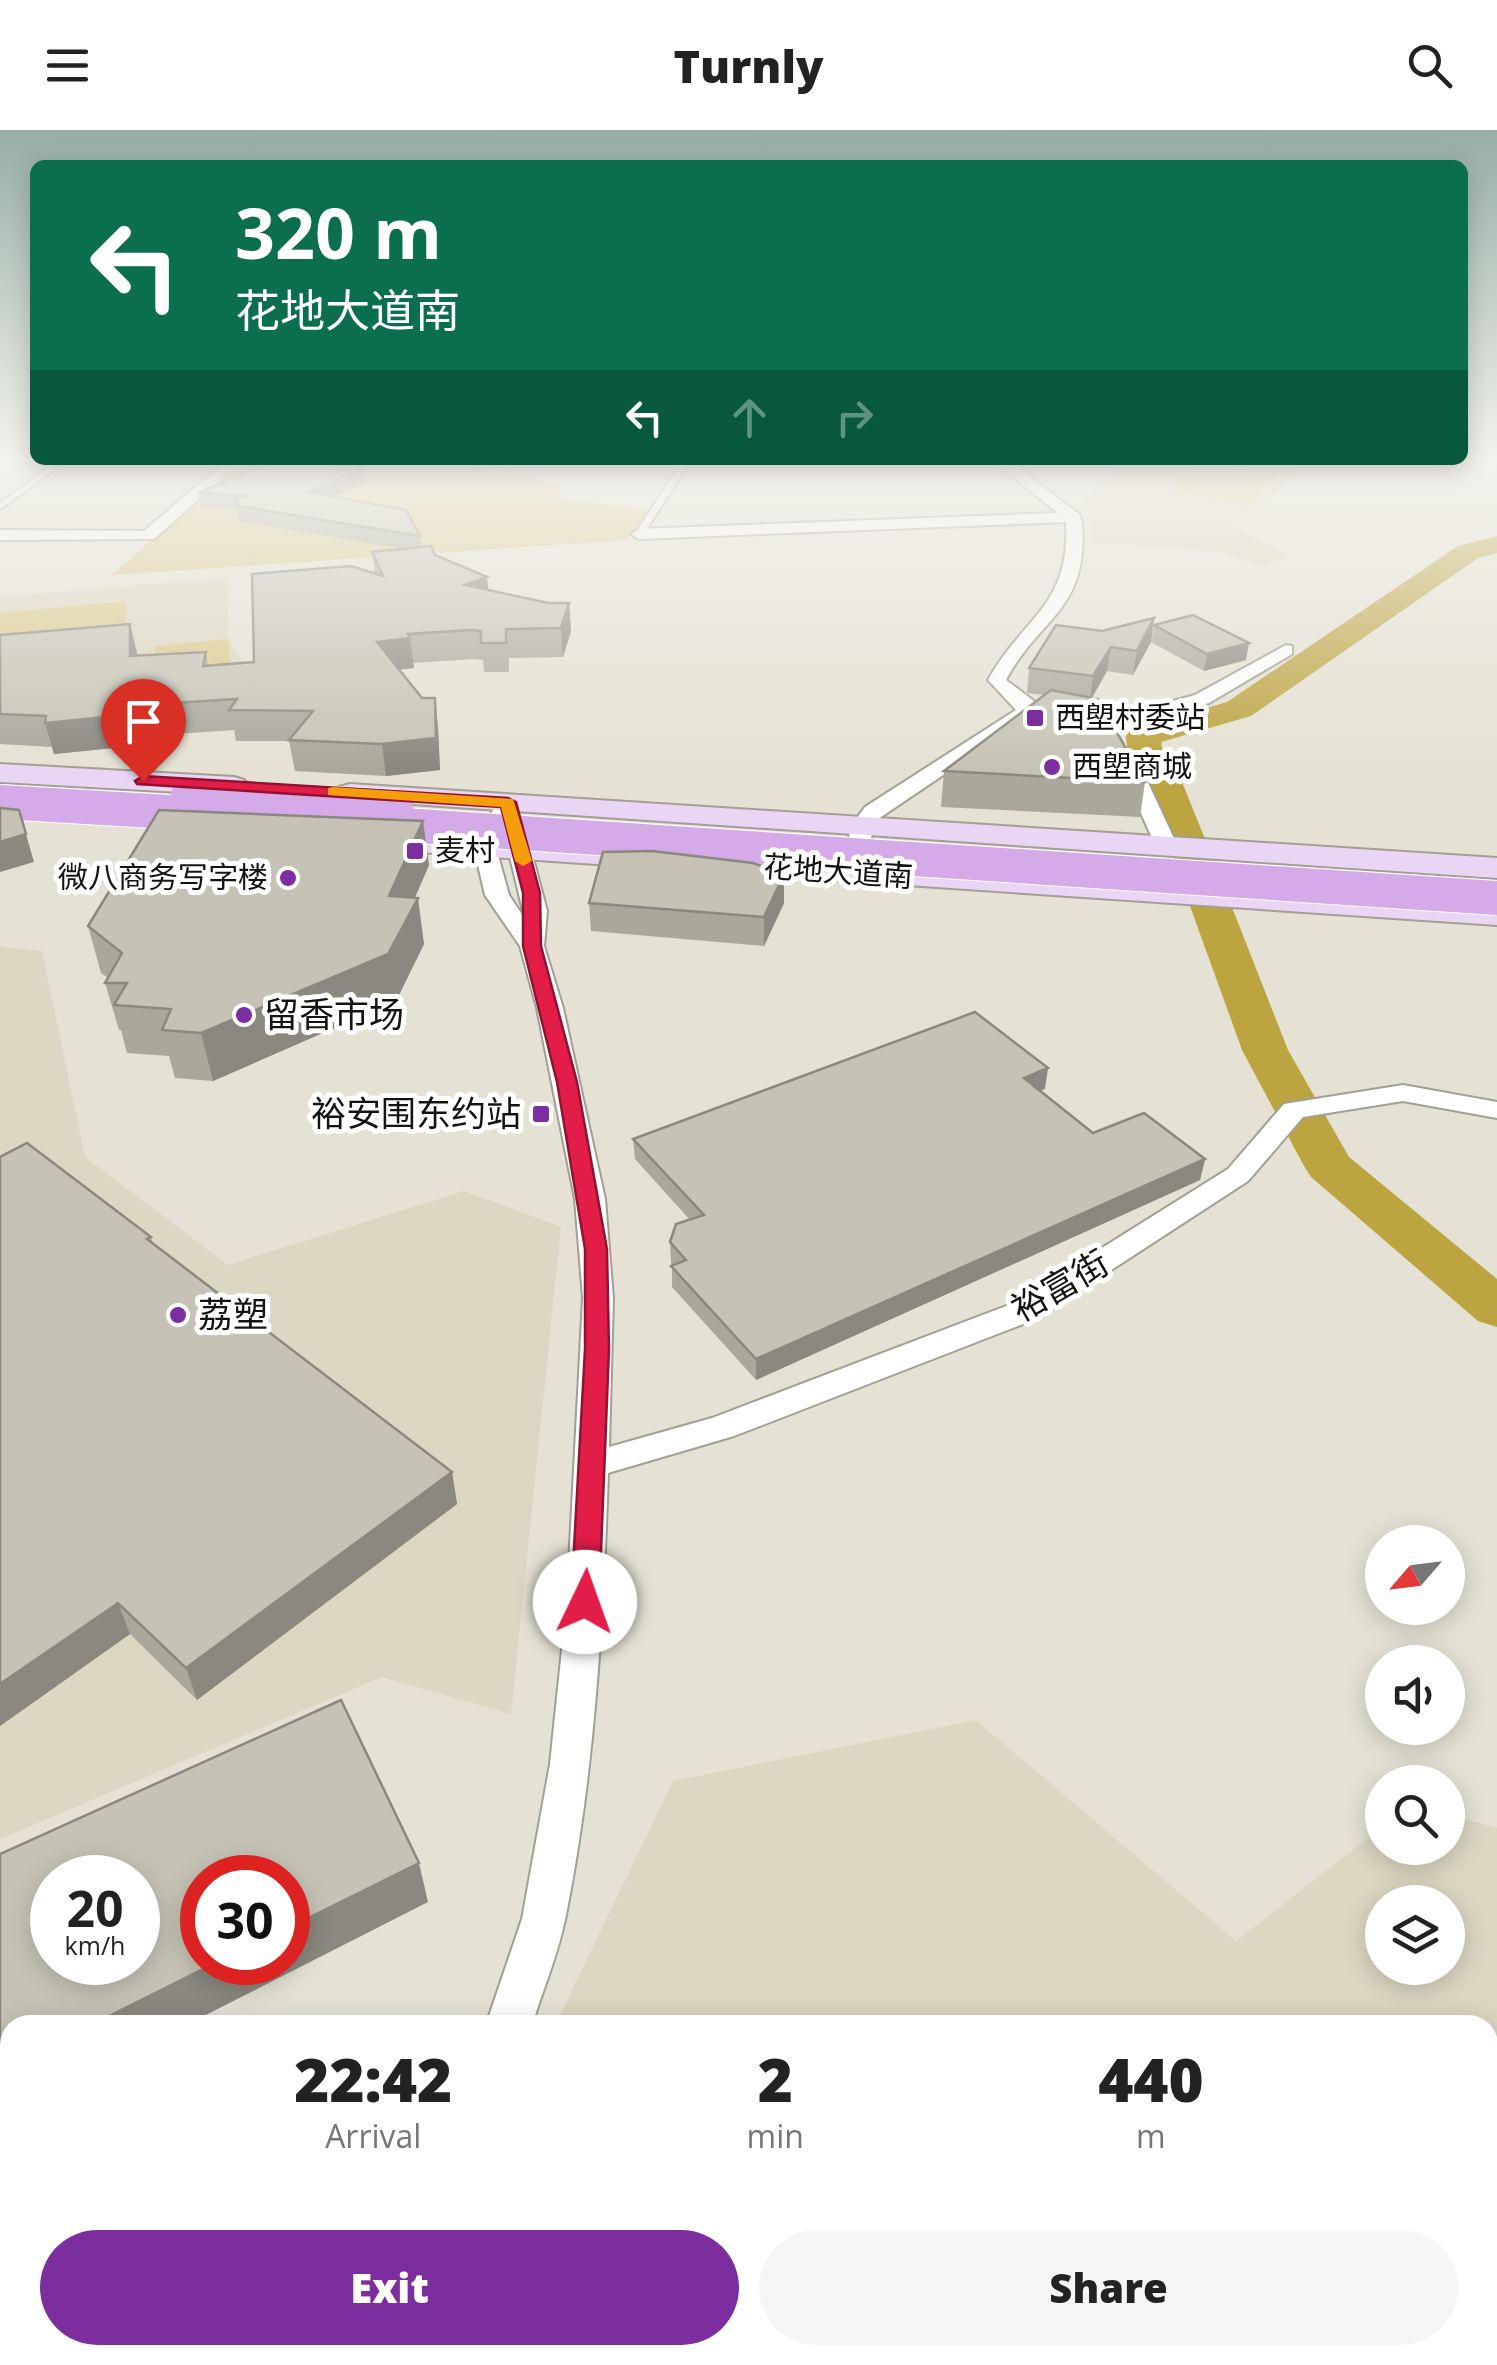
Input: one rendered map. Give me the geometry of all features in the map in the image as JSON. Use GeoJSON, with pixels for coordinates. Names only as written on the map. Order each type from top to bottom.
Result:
{"type":"FeatureCollection","features":[{"type":"Feature","properties":{"kind":"main road","name":"花地大道南"},"geometry":{"type":"LineString","coordinates":[[0,773],[508,802],[1497,868]]}},
{"type":"Feature","properties":{"kind":"main road","name":"花地大道南"},"geometry":{"type":"LineString","coordinates":[[0,785],[1497,880]]}},
{"type":"Feature","properties":{"kind":"main road","name":"花地大道南"},"geometry":{"type":"LineString","coordinates":[[0,802],[1497,898]]}},
{"type":"Feature","properties":{"kind":"main road"},"geometry":{"type":"LineString","coordinates":[[0,816],[247,832]]}},
{"type":"Feature","properties":{"kind":"main road","name":"花地大道南"},"geometry":{"type":"LineString","coordinates":[[323,838],[1497,915]]}},
{"type":"Feature","properties":{"kind":"street"},"geometry":{"type":"LineString","coordinates":[[854,873],[862,826],[896,794],[1035,711],[1002,688],[998,680],[1010,660],[1066,596],[1072,560]]}},
{"type":"Feature","properties":{"kind":"street"},"geometry":{"type":"LineString","coordinates":[[1167,847],[1137,776],[1098,724],[1202,699],[1286,650]]}},
{"type":"Feature","properties":{"kind":"street"},"geometry":{"type":"LineString","coordinates":[[508,802],[485,848],[504,909],[532,946],[550,1008],[590,1199],[598,1298],[585,1602],[561,1822],[544,1919],[512,2015]]}},
{"type":"Feature","properties":{"kind":"street"},"geometry":{"type":"LineString","coordinates":[[508,802],[535,910],[532,946]]}},
{"type":"Feature","properties":{"kind":"street","name":"裕富街"},"geometry":{"type":"LineString","coordinates":[[592,1465],[722,1427],[1025,1311],[1238,1175],[1294,1110],[1402,1093],[1497,1110]]}},
{"type":"Feature","properties":{"kind":"shaded area"},"geometry":{"type":"Polygon","coordinates":[[[128,560],[328,560],[112,575],[128,560]]]}},
{"type":"Feature","properties":{"kind":"shaded area"},"geometry":{"type":"Polygon","coordinates":[[[1245,560],[1278,560],[1261,566],[1245,560]]]}},
{"type":"Feature","properties":{"kind":"shaded area"},"geometry":{"type":"Polygon","coordinates":[[[229,577],[227,636],[250,675],[0,705],[0,597],[229,577]]]}},
{"type":"Feature","properties":{"kind":"shaded area"},"geometry":{"type":"Polygon","coordinates":[[[126,601],[124,639],[0,651],[0,613],[126,601]]]}},
{"type":"Feature","properties":{"kind":"shaded area"},"geometry":{"type":"Polygon","coordinates":[[[228,639],[232,674],[155,682],[154,646],[228,639]]]}},
{"type":"Feature","properties":{"kind":"shaded area"},"geometry":{"type":"Polygon","coordinates":[[[0,947],[42,951],[85,1157],[228,1265],[464,1191],[561,1227],[511,1714],[382,1677],[0,1839],[0,947]]]}},
{"type":"Feature","properties":{"kind":"shaded area"},"geometry":{"type":"Polygon","coordinates":[[[976,1720],[1236,1941],[1365,1840],[1365,1865],[1465,1865],[1465,1820],[1497,1828],[1497,2015],[560,2015],[673,1781],[976,1720]]]}},
{"type":"Feature","properties":{"kind":"building"},"geometry":{"type":"Polygon","coordinates":[[[376,560],[448,560],[487,577],[465,585],[548,603],[569,603],[561,628],[506,629],[506,643],[481,643],[481,631],[472,630],[408,634],[410,638],[377,642],[422,698],[435,698],[436,738],[382,744],[289,740],[313,711],[229,710],[237,699],[126,706],[125,715],[45,723],[46,716],[0,714],[0,635],[130,624],[130,656],[206,652],[203,666],[254,662],[252,574],[351,566],[383,576],[376,560]]]}},
{"type":"Feature","properties":{"kind":"building"},"geometry":{"type":"Polygon","coordinates":[[[1193,615],[1249,643],[1207,654],[1154,625],[1193,615]]]}},
{"type":"Feature","properties":{"kind":"building"},"geometry":{"type":"Polygon","coordinates":[[[1154,618],[1137,651],[1111,647],[1093,676],[1029,668],[1056,625],[1102,631],[1154,618]]]}},
{"type":"Feature","properties":{"kind":"building"},"geometry":{"type":"Polygon","coordinates":[[[1051,690],[1098,699],[1145,782],[944,771],[1051,690]]]}},
{"type":"Feature","properties":{"kind":"building"},"geometry":{"type":"Polygon","coordinates":[[[0,808],[19,810],[26,834],[0,842],[0,808]]]}},
{"type":"Feature","properties":{"kind":"building"},"geometry":{"type":"Polygon","coordinates":[[[159,810],[423,821],[389,896],[418,898],[388,954],[201,1033],[162,1030],[171,1009],[114,1005],[127,983],[105,983],[122,953],[88,926],[159,810]]]}},
{"type":"Feature","properties":{"kind":"building"},"geometry":{"type":"Polygon","coordinates":[[[652,851],[753,863],[784,874],[764,917],[589,903],[603,852],[652,851]]]}},
{"type":"Feature","properties":{"kind":"building"},"geometry":{"type":"Polygon","coordinates":[[[975,1012],[1048,1068],[1024,1078],[1093,1133],[1144,1113],[1205,1159],[756,1359],[671,1266],[686,1260],[670,1242],[676,1224],[704,1215],[633,1139],[975,1012]]]}},
{"type":"Feature","properties":{"kind":"building"},"geometry":{"type":"Polygon","coordinates":[[[27,1143],[452,1472],[186,1668],[118,1603],[0,1684],[0,1157],[27,1143]]]}},
{"type":"Feature","properties":{"kind":"building"},"geometry":{"type":"Polygon","coordinates":[[[341,1700],[419,1863],[310,1917],[310,1855],[180,1855],[180,1980],[111,2015],[0,2015],[0,1854],[341,1700]]]}},
{"type":"Feature","properties":{"kind":"waterway"},"geometry":{"type":"LineString","coordinates":[[1186,839],[1162,777],[1146,757],[1143,736],[1239,709],[1456,560]]}},
{"type":"Feature","properties":{"kind":"waterway"},"geometry":{"type":"LineString","coordinates":[[1193,859],[1265,1050],[1329,1166],[1497,1308]]}},
{"type":"Feature","properties":{"kind":"slow traffic"},"geometry":{"type":"LineString","coordinates":[[333,792],[508,802],[523,861]]}},
{"type":"Feature","properties":{"kind":"place","name":"西塱村委站"},"geometry":{"type":"Point","coordinates":[1035,718]}},
{"type":"Feature","properties":{"kind":"place","name":"西塱商城"},"geometry":{"type":"Point","coordinates":[1052,767]}},
{"type":"Feature","properties":{"kind":"place","name":"麦村"},"geometry":{"type":"Point","coordinates":[415,851]}},
{"type":"Feature","properties":{"kind":"place","name":"微八商务写字楼"},"geometry":{"type":"Point","coordinates":[288,878]}},
{"type":"Feature","properties":{"kind":"place","name":"留香市场"},"geometry":{"type":"Point","coordinates":[244,1015]}},
{"type":"Feature","properties":{"kind":"place","name":"裕安围东约站"},"geometry":{"type":"Point","coordinates":[541,1114]}},
{"type":"Feature","properties":{"kind":"place","name":"荔塑"},"geometry":{"type":"Point","coordinates":[178,1315]}},
{"type":"Feature","properties":{"kind":"route"},"geometry":{"type":"LineString","coordinates":[[143,781],[508,802],[532,893],[532,946],[567,1082],[596,1249],[597,1349],[585,1602]]}}]}
